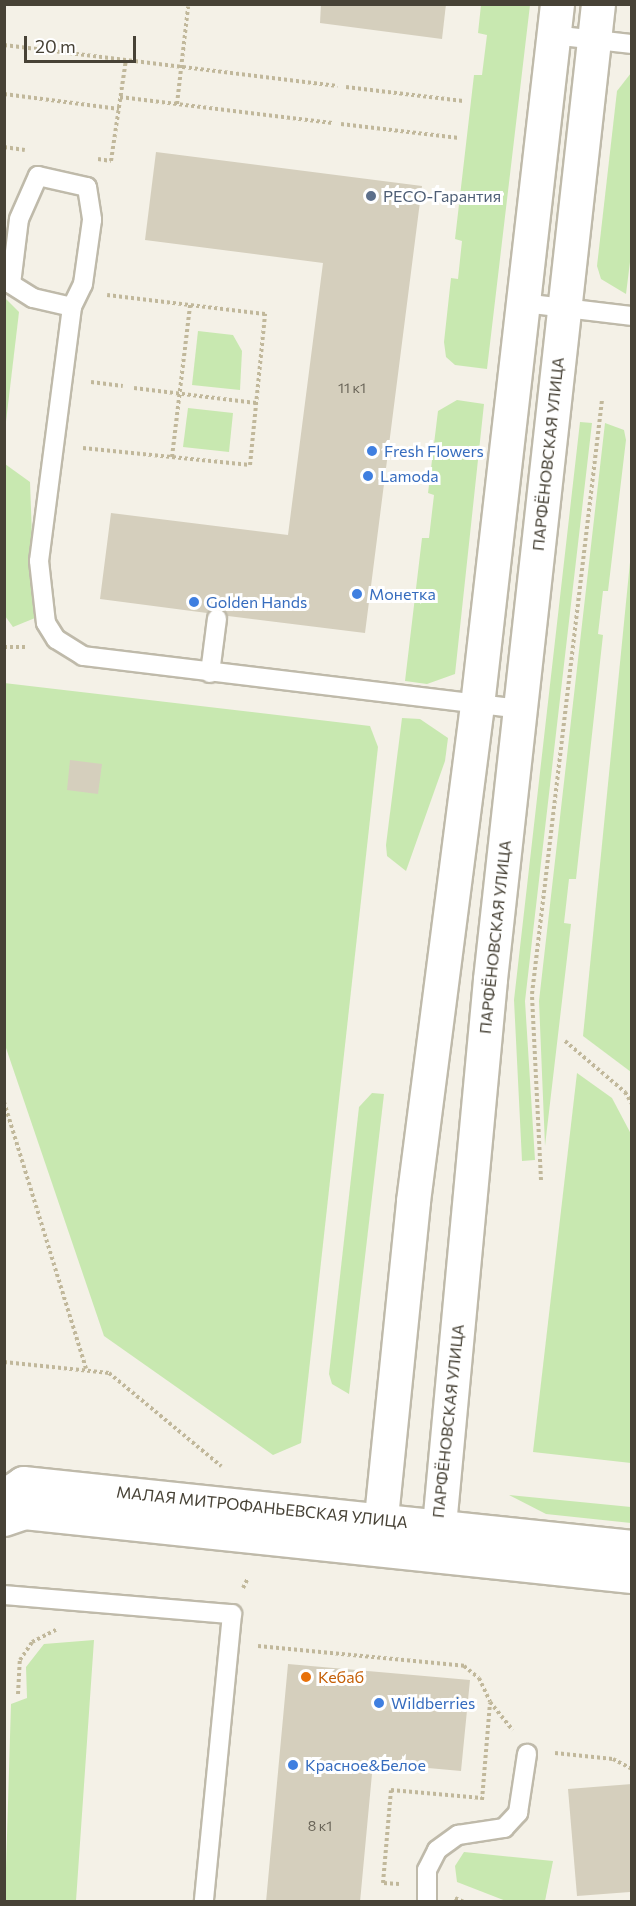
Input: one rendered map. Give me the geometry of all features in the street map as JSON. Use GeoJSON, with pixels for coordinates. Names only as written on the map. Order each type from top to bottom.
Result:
{"type":"FeatureCollection","features":[{"type":"Feature","properties":{"kind":"street","name":"ПАРФЁНОВСКАЯ УЛИЦА"},"geometry":{"type":"LineString","coordinates":[[413,1552],[439,1525],[519,709],[598,4]]}},
{"type":"Feature","properties":{"kind":"street"},"geometry":{"type":"LineString","coordinates":[[413,1552],[381,1517],[413,1201],[477,705],[555,20]]}},
{"type":"Feature","properties":{"kind":"street","name":"МАЛАЯ МИТРОФАНЬЕВСКАЯ УЛИЦА"},"geometry":{"type":"LineString","coordinates":[[4,1497],[23,1483],[381,1517],[632,1547]]}},
{"type":"Feature","properties":{"kind":"street","name":"МАЛАЯ МИТРОФАНЬЕВСКАЯ УЛИЦА"},"geometry":{"type":"LineString","coordinates":[[4,1518],[24,1512],[632,1576]]}},
{"type":"Feature","properties":{"kind":"lane"},"geometry":{"type":"LineString","coordinates":[[555,20],[594,40],[632,44]]}},
{"type":"Feature","properties":{"kind":"lane"},"geometry":{"type":"LineString","coordinates":[[72,307],[33,298],[11,284],[19,219],[38,176],[87,187],[92,220],[83,284],[72,307],[39,561],[46,624],[56,639],[83,656],[519,709]]}},
{"type":"Feature","properties":{"kind":"lane"},"geometry":{"type":"LineString","coordinates":[[523,303],[632,316]]}},
{"type":"Feature","properties":{"kind":"lane"},"geometry":{"type":"LineString","coordinates":[[210,673],[217,618]]}},
{"type":"Feature","properties":{"kind":"lane"},"geometry":{"type":"LineString","coordinates":[[4,1595],[232,1614],[204,1902]]}},
{"type":"Feature","properties":{"kind":"lane"},"geometry":{"type":"LineString","coordinates":[[427,1894],[427,1870],[437,1850],[458,1835],[504,1828],[518,1813],[527,1754]]}},
{"type":"Feature","properties":{"kind":"path"},"geometry":{"type":"LineString","coordinates":[[177,104],[188,7]]}},
{"type":"Feature","properties":{"kind":"path"},"geometry":{"type":"LineString","coordinates":[[4,45],[337,86]]}},
{"type":"Feature","properties":{"kind":"path"},"geometry":{"type":"LineString","coordinates":[[111,161],[126,60]]}},
{"type":"Feature","properties":{"kind":"path"},"geometry":{"type":"LineString","coordinates":[[346,87],[463,101]]}},
{"type":"Feature","properties":{"kind":"path"},"geometry":{"type":"LineString","coordinates":[[4,93],[119,109]]}},
{"type":"Feature","properties":{"kind":"path"},"geometry":{"type":"LineString","coordinates":[[120,97],[332,123]]}},
{"type":"Feature","properties":{"kind":"path"},"geometry":{"type":"LineString","coordinates":[[341,124],[459,138]]}},
{"type":"Feature","properties":{"kind":"path"},"geometry":{"type":"LineString","coordinates":[[76,447],[249,465],[265,314],[95,294]]}},
{"type":"Feature","properties":{"kind":"path"},"geometry":{"type":"LineString","coordinates":[[172,457],[190,305]]}},
{"type":"Feature","properties":{"kind":"path"},"geometry":{"type":"LineString","coordinates":[[84,381],[123,386]]}},
{"type":"Feature","properties":{"kind":"path"},"geometry":{"type":"LineString","coordinates":[[134,387],[256,403]]}},
{"type":"Feature","properties":{"kind":"path"},"geometry":{"type":"LineString","coordinates":[[541,1180],[532,994],[602,400]]}},
{"type":"Feature","properties":{"kind":"path"},"geometry":{"type":"LineString","coordinates":[[565,1041],[625,1092],[632,1104]]}},
{"type":"Feature","properties":{"kind":"path"},"geometry":{"type":"LineString","coordinates":[[4,1102],[86,1369]]}},
{"type":"Feature","properties":{"kind":"path"},"geometry":{"type":"LineString","coordinates":[[4,1362],[86,1369],[123,1381],[226,1470]]}},
{"type":"Feature","properties":{"kind":"path"},"geometry":{"type":"LineString","coordinates":[[18,1694],[20,1660],[32,1642],[61,1629]]}},
{"type":"Feature","properties":{"kind":"path"},"geometry":{"type":"LineString","coordinates":[[228,1643],[446,1662],[464,1666],[479,1678],[490,1702],[518,1736]]}},
{"type":"Feature","properties":{"kind":"path"},"geometry":{"type":"LineString","coordinates":[[480,1832],[490,1702]]}},
{"type":"Feature","properties":{"kind":"path"},"geometry":{"type":"LineString","coordinates":[[550,1752],[613,1759],[632,1769]]}},
{"type":"Feature","properties":{"kind":"path"},"geometry":{"type":"LineString","coordinates":[[427,1894],[383,1883],[391,1790],[482,1798]]}},
{"type":"Feature","properties":{"kind":"green space"},"geometry":{"type":"Polygon","coordinates":[[[481,5],[530,5],[487,369],[455,365],[446,357],[444,342],[451,278],[458,279],[462,241],[455,239],[474,75],[482,75],[487,35],[478,33],[481,5]]]}},
{"type":"Feature","properties":{"kind":"green space"},"geometry":{"type":"Polygon","coordinates":[[[631,73],[632,246],[626,294],[601,279],[597,266],[617,91],[631,73]]]}},
{"type":"Feature","properties":{"kind":"green space"},"geometry":{"type":"Polygon","coordinates":[[[5,298],[19,312],[5,430],[5,298]]]}},
{"type":"Feature","properties":{"kind":"green space"},"geometry":{"type":"Polygon","coordinates":[[[198,331],[233,335],[242,351],[240,390],[192,385],[198,331]]]}},
{"type":"Feature","properties":{"kind":"green space"},"geometry":{"type":"Polygon","coordinates":[[[457,400],[484,404],[455,674],[427,684],[405,681],[422,538],[429,538],[434,495],[428,493],[438,411],[457,400]]]}},
{"type":"Feature","properties":{"kind":"green space"},"geometry":{"type":"Polygon","coordinates":[[[188,408],[233,413],[229,452],[183,447],[188,408]]]}},
{"type":"Feature","properties":{"kind":"green space"},"geometry":{"type":"Polygon","coordinates":[[[580,422],[592,423],[525,1001],[535,1160],[522,1161],[514,1000],[580,422]]]}},
{"type":"Feature","properties":{"kind":"green space"},"geometry":{"type":"Polygon","coordinates":[[[605,423],[624,430],[626,440],[608,591],[603,591],[598,634],[603,635],[576,879],[569,879],[564,923],[571,924],[545,1146],[539,1001],[605,423]]]}},
{"type":"Feature","properties":{"kind":"green space"},"geometry":{"type":"Polygon","coordinates":[[[5,464],[30,482],[35,618],[13,627],[5,616],[5,464]]]}},
{"type":"Feature","properties":{"kind":"green space"},"geometry":{"type":"Polygon","coordinates":[[[631,552],[631,1072],[583,1036],[631,552]]]}},
{"type":"Feature","properties":{"kind":"green space"},"geometry":{"type":"Polygon","coordinates":[[[4,683],[370,726],[378,747],[301,1443],[273,1455],[104,1336],[5,1045],[4,683]]]}},
{"type":"Feature","properties":{"kind":"green space"},"geometry":{"type":"Polygon","coordinates":[[[402,718],[420,719],[448,738],[445,761],[406,871],[387,856],[386,845],[402,718]]]}},
{"type":"Feature","properties":{"kind":"green space"},"geometry":{"type":"Polygon","coordinates":[[[577,1073],[612,1098],[631,1134],[631,1463],[533,1452],[577,1073]]]}},
{"type":"Feature","properties":{"kind":"green space"},"geometry":{"type":"Polygon","coordinates":[[[372,1093],[384,1094],[349,1394],[332,1384],[329,1374],[359,1107],[372,1093]]]}},
{"type":"Feature","properties":{"kind":"green space"},"geometry":{"type":"Polygon","coordinates":[[[509,1495],[631,1507],[631,1523],[546,1514],[509,1495]]]}},
{"type":"Feature","properties":{"kind":"green space"},"geometry":{"type":"Polygon","coordinates":[[[94,1640],[76,1901],[5,1901],[11,1704],[27,1698],[26,1667],[44,1644],[94,1640]]]}},
{"type":"Feature","properties":{"kind":"green space"},"geometry":{"type":"Polygon","coordinates":[[[464,1852],[553,1861],[545,1901],[506,1901],[457,1882],[455,1866],[464,1852]]]}},
{"type":"Feature","properties":{"kind":"building"},"geometry":{"type":"Polygon","coordinates":[[[321,4],[446,4],[442,39],[320,23],[321,4]]]}},
{"type":"Feature","properties":{"kind":"building"},"geometry":{"type":"Polygon","coordinates":[[[156,152],[422,186],[365,633],[228,616],[218,607],[207,613],[100,599],[111,513],[288,535],[323,263],[145,240],[156,152]]]}},
{"type":"Feature","properties":{"kind":"building"},"geometry":{"type":"Polygon","coordinates":[[[70,760],[102,764],[98,794],[67,790],[70,760]]]}},
{"type":"Feature","properties":{"kind":"building"},"geometry":{"type":"Polygon","coordinates":[[[288,1664],[470,1680],[461,1771],[373,1763],[360,1902],[266,1902],[288,1664]]]}},
{"type":"Feature","properties":{"kind":"building"},"geometry":{"type":"Polygon","coordinates":[[[632,1784],[630,1892],[577,1896],[568,1789],[632,1784]]]}},
{"type":"Feature","properties":{"kind":"place","name":"РЕСО-Гарантия"},"geometry":{"type":"Point","coordinates":[371,196]}},
{"type":"Feature","properties":{"kind":"place","name":"Fresh Flowers"},"geometry":{"type":"Point","coordinates":[372,451]}},
{"type":"Feature","properties":{"kind":"place","name":"Lamoda"},"geometry":{"type":"Point","coordinates":[368,476]}},
{"type":"Feature","properties":{"kind":"place","name":"Монетка"},"geometry":{"type":"Point","coordinates":[357,594]}},
{"type":"Feature","properties":{"kind":"place","name":"Golden Hands"},"geometry":{"type":"Point","coordinates":[194,602]}},
{"type":"Feature","properties":{"kind":"place","name":"Кебаб"},"geometry":{"type":"Point","coordinates":[306,1677]}},
{"type":"Feature","properties":{"kind":"place","name":"Wildberries"},"geometry":{"type":"Point","coordinates":[379,1703]}},
{"type":"Feature","properties":{"kind":"place","name":"Красное&Белое"},"geometry":{"type":"Point","coordinates":[293,1765]}}]}
